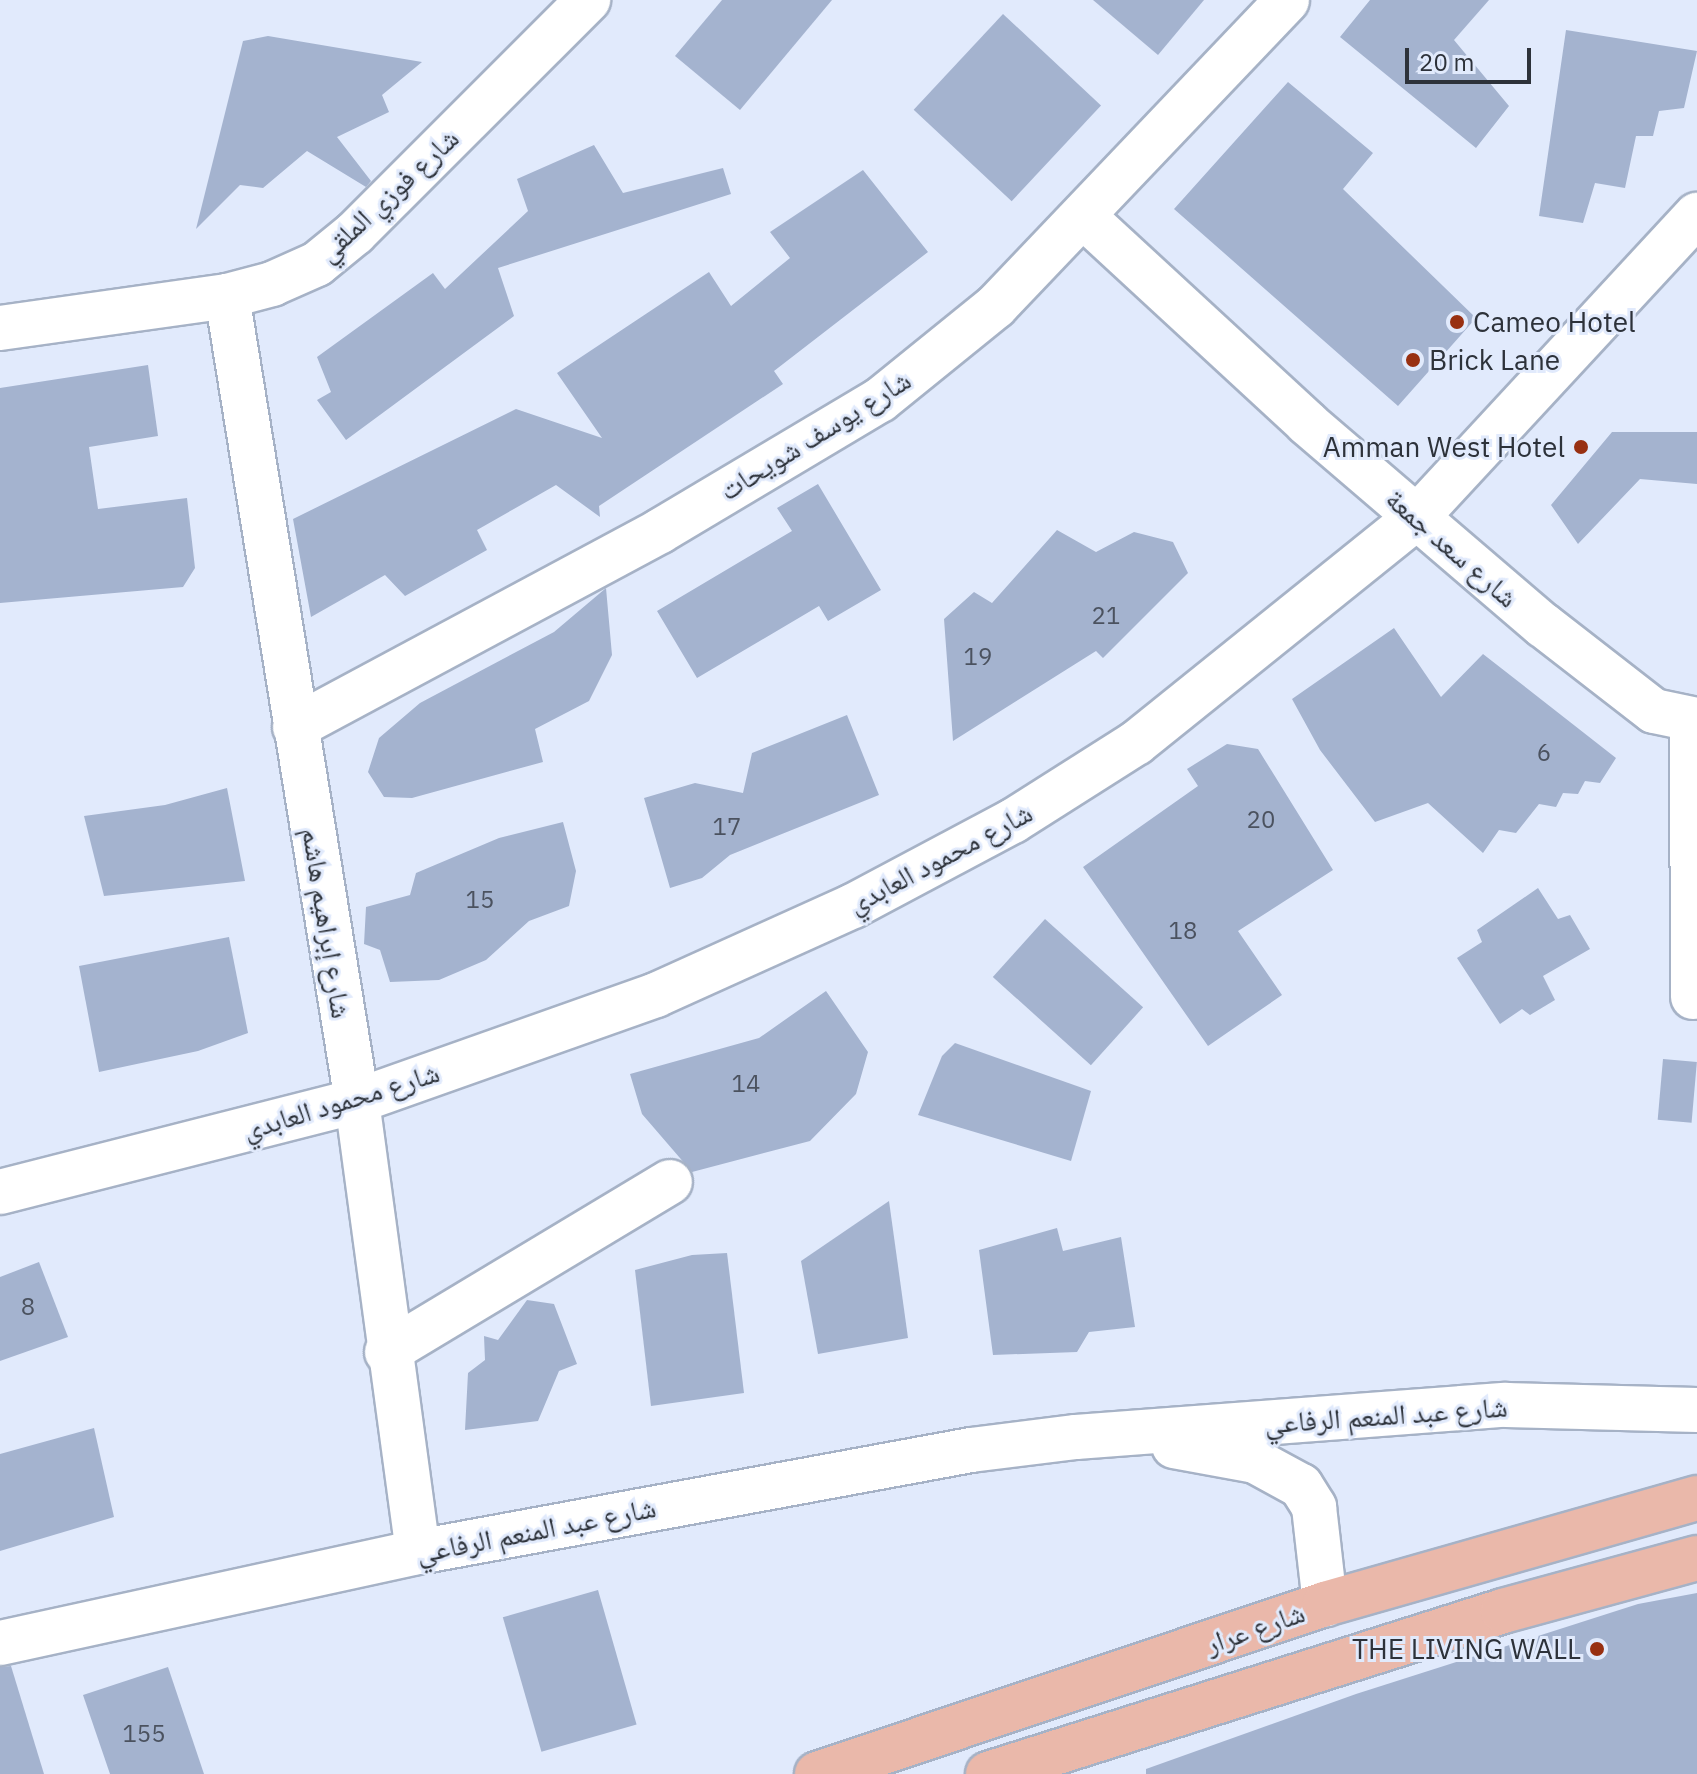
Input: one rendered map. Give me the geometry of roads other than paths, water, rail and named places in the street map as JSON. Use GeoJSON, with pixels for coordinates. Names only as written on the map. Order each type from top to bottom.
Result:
{"type":"FeatureCollection","features":[{"type":"Feature","properties":{"kind":"main road","name":"شارع عرار"},"geometry":{"type":"LineString","coordinates":[[817,1774],[1325,1604],[1697,1498]]}},
{"type":"Feature","properties":{"kind":"main road","name":"شارع عرار"},"geometry":{"type":"LineString","coordinates":[[988,1774],[1503,1611],[1697,1558]]}},
{"type":"Feature","properties":{"kind":"street","name":"شارع فوزي الملقي"},"geometry":{"type":"LineString","coordinates":[[0,328],[227,296],[272,284],[317,264],[355,233],[588,0]]}},
{"type":"Feature","properties":{"kind":"street","name":"شارع يوسف شويحات"},"geometry":{"type":"LineString","coordinates":[[295,727],[660,531],[880,400],[996,306],[1287,0]]}},
{"type":"Feature","properties":{"kind":"street","name":"شارع محمود العابدي"},"geometry":{"type":"LineString","coordinates":[[0,1192],[357,1101],[656,995],[853,906],[1013,821],[1136,743],[1417,517],[1682,257],[1697,215]]}},
{"type":"Feature","properties":{"kind":"street","name":"شارع سعد جمعة"},"geometry":{"type":"LineString","coordinates":[[1083,216],[1417,517],[1624,690],[1654,711],[1694,720]]}},
{"type":"Feature","properties":{"kind":"street","name":"شارع إبراهيم هاشم"},"geometry":{"type":"LineString","coordinates":[[227,296],[357,1101],[387,1352],[418,1552]]}},
{"type":"Feature","properties":{"kind":"street"},"geometry":{"type":"LineString","coordinates":[[1693,997],[1694,720]]}},
{"type":"Feature","properties":{"kind":"street"},"geometry":{"type":"LineString","coordinates":[[387,1352],[670,1182]]}},
{"type":"Feature","properties":{"kind":"street","name":"شارع عبد المنعم الرفاعي"},"geometry":{"type":"LineString","coordinates":[[0,1643],[418,1552],[971,1450],[1076,1437],[1506,1405],[1697,1410]]}},
{"type":"Feature","properties":{"kind":"street","name":"شارع عبد المنعم الرفاعي"},"geometry":{"type":"LineString","coordinates":[[1076,1437],[1202,1448],[1288,1475],[1314,1507],[1325,1604]]}},
{"type":"Feature","properties":{"kind":"place","name":"Cameo Hotel"},"geometry":{"type":"Point","coordinates":[1457,322]}},
{"type":"Feature","properties":{"kind":"place","name":"Brick Lane"},"geometry":{"type":"Point","coordinates":[1413,360]}},
{"type":"Feature","properties":{"kind":"place","name":"Amman West Hotel"},"geometry":{"type":"Point","coordinates":[1581,447]}},
{"type":"Feature","properties":{"kind":"place","name":"THE LIVING WALL"},"geometry":{"type":"Point","coordinates":[1597,1649]}}]}
